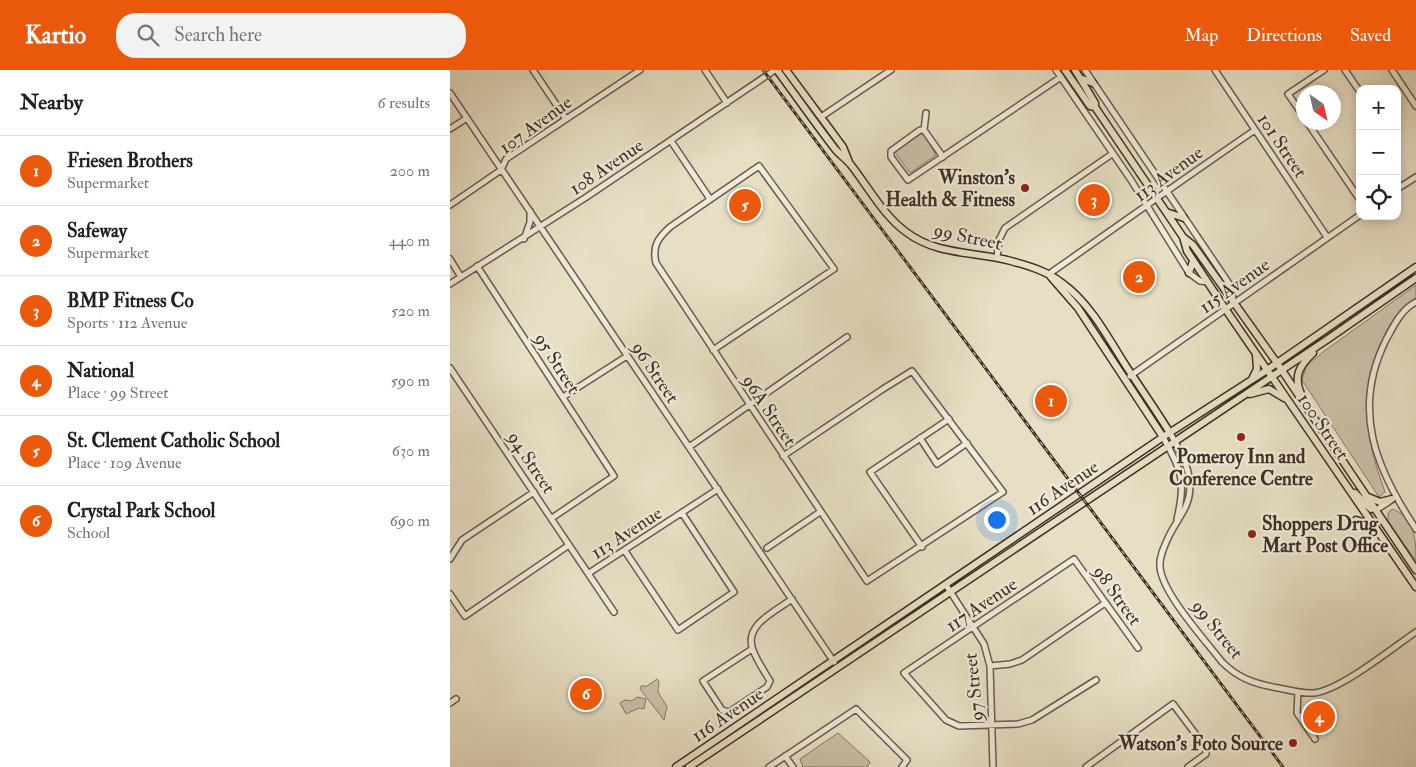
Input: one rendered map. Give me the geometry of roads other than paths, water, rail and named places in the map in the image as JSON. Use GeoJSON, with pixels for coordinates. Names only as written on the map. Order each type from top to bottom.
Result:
{"type":"FeatureCollection","features":[{"type":"Feature","properties":{"kind":"main road","name":"99 Street"},"geometry":{"type":"LineString","coordinates":[[776,70],[837,151],[850,163],[893,220],[916,238],[954,253],[997,257],[1049,274],[1067,287],[1085,305],[1170,433]]}},
{"type":"Feature","properties":{"kind":"main road"},"geometry":{"type":"LineString","coordinates":[[786,70],[843,147],[850,163]]}},
{"type":"Feature","properties":{"kind":"main road","name":"100 Street"},"geometry":{"type":"LineString","coordinates":[[1065,70],[1090,106],[1095,108],[1157,198],[1183,237],[1187,250],[1193,260],[1226,310],[1416,587]]}},
{"type":"Feature","properties":{"kind":"main road","name":"100 Street"},"geometry":{"type":"LineString","coordinates":[[1075,70],[1096,103],[1095,108]]}},
{"type":"Feature","properties":{"kind":"main road"},"geometry":{"type":"LineString","coordinates":[[1080,78],[1093,82]]}},
{"type":"Feature","properties":{"kind":"main road"},"geometry":{"type":"LineString","coordinates":[[1166,212],[1184,218]]}},
{"type":"Feature","properties":{"kind":"main road","name":"100 Street"},"geometry":{"type":"LineString","coordinates":[[1183,237],[1193,245],[1233,304],[1282,370],[1416,570]]}},
{"type":"Feature","properties":{"kind":"main road"},"geometry":{"type":"LineString","coordinates":[[1189,273],[1193,260]]}},
{"type":"Feature","properties":{"kind":"main road","name":"116 Avenue"},"geometry":{"type":"LineString","coordinates":[[676,767],[1163,437],[1267,370],[1416,267]]}},
{"type":"Feature","properties":{"kind":"main road","name":"99 Street"},"geometry":{"type":"LineString","coordinates":[[1049,274],[1078,308],[1163,437]]}},
{"type":"Feature","properties":{"kind":"main road","name":"116 Avenue"},"geometry":{"type":"LineString","coordinates":[[689,767],[1095,493],[1175,442],[1416,278]]}},
{"type":"Feature","properties":{"kind":"main road"},"geometry":{"type":"LineString","coordinates":[[1306,407],[1297,385],[1297,373],[1302,364],[1328,339]]}},
{"type":"Feature","properties":{"kind":"main road"},"geometry":{"type":"LineString","coordinates":[[1252,380],[1258,363],[1254,350]]}},
{"type":"Feature","properties":{"kind":"main road"},"geometry":{"type":"LineString","coordinates":[[1240,398],[1269,389],[1288,401]]}},
{"type":"Feature","properties":{"kind":"main road"},"geometry":{"type":"LineString","coordinates":[[1344,482],[1369,508],[1376,510]]}},
{"type":"Feature","properties":{"kind":"main road"},"geometry":{"type":"LineString","coordinates":[[1090,487],[1095,493]]}},
{"type":"Feature","properties":{"kind":"main road"},"geometry":{"type":"LineString","coordinates":[[1366,495],[1380,502],[1394,498]]}},
{"type":"Feature","properties":{"kind":"main road"},"geometry":{"type":"LineString","coordinates":[[1365,512],[1374,516],[1399,545]]}},
{"type":"Feature","properties":{"kind":"main road"},"geometry":{"type":"LineString","coordinates":[[1356,520],[1369,523],[1375,528]]}},
{"type":"Feature","properties":{"kind":"street"},"geometry":{"type":"LineString","coordinates":[[533,70],[566,120]]}},
{"type":"Feature","properties":{"kind":"street","name":"107 Avenue"},"geometry":{"type":"LineString","coordinates":[[450,205],[501,170],[506,160],[640,70]]}},
{"type":"Feature","properties":{"kind":"street"},"geometry":{"type":"LineString","coordinates":[[705,70],[728,103]]}},
{"type":"Feature","properties":{"kind":"street","name":"108 Avenue"},"geometry":{"type":"LineString","coordinates":[[450,284],[476,266],[524,238],[776,70]]}},
{"type":"Feature","properties":{"kind":"street"},"geometry":{"type":"LineString","coordinates":[[821,117],[891,70]]}},
{"type":"Feature","properties":{"kind":"street"},"geometry":{"type":"LineString","coordinates":[[1056,70],[1148,206],[1189,273],[1200,281],[1208,282]]}},
{"type":"Feature","properties":{"kind":"street","name":"100 Street"},"geometry":{"type":"LineString","coordinates":[[1085,70],[1232,288],[1233,304]]}},
{"type":"Feature","properties":{"kind":"street","name":"101 Street"},"geometry":{"type":"LineString","coordinates":[[1215,70],[1326,237]]}},
{"type":"Feature","properties":{"kind":"street"},"geometry":{"type":"LineString","coordinates":[[1302,85],[1324,70]]}},
{"type":"Feature","properties":{"kind":"street"},"geometry":{"type":"LineString","coordinates":[[1345,70],[1356,86]]}},
{"type":"Feature","properties":{"kind":"street"},"geometry":{"type":"LineString","coordinates":[[1392,70],[1416,106]]}},
{"type":"Feature","properties":{"kind":"street"},"geometry":{"type":"LineString","coordinates":[[924,130],[920,130],[893,147],[892,157],[908,180],[1061,77]]}},
{"type":"Feature","properties":{"kind":"street"},"geometry":{"type":"LineString","coordinates":[[1296,89],[1288,94],[1296,106]]}},
{"type":"Feature","properties":{"kind":"street","name":"96 Street"},"geometry":{"type":"LineString","coordinates":[[450,93],[838,667]]}},
{"type":"Feature","properties":{"kind":"street"},"geometry":{"type":"LineString","coordinates":[[926,114],[924,130],[943,157]]}},
{"type":"Feature","properties":{"kind":"street"},"geometry":{"type":"LineString","coordinates":[[450,129],[467,118]]}},
{"type":"Feature","properties":{"kind":"street","name":"113 Avenue"},"geometry":{"type":"LineString","coordinates":[[1049,274],[1255,130]]}},
{"type":"Feature","properties":{"kind":"street"},"geometry":{"type":"LineString","coordinates":[[1312,130],[1356,194]]}},
{"type":"Feature","properties":{"kind":"street"},"geometry":{"type":"LineString","coordinates":[[671,141],[710,199],[759,166],[834,269],[713,350]]}},
{"type":"Feature","properties":{"kind":"street"},"geometry":{"type":"LineString","coordinates":[[997,257],[999,240],[1005,228],[1112,154]]}},
{"type":"Feature","properties":{"kind":"street"},"geometry":{"type":"LineString","coordinates":[[1401,187],[1416,177]]}},
{"type":"Feature","properties":{"kind":"street","name":"96A Street"},"geometry":{"type":"LineString","coordinates":[[710,199],[658,238],[654,252],[656,262],[748,405],[867,582],[922,548]]}},
{"type":"Feature","properties":{"kind":"street"},"geometry":{"type":"LineString","coordinates":[[524,238],[530,222],[530,211]]}},
{"type":"Feature","properties":{"kind":"street","name":"115 Avenue"},"geometry":{"type":"LineString","coordinates":[[1126,379],[1356,218]]}},
{"type":"Feature","properties":{"kind":"street"},"geometry":{"type":"LineString","coordinates":[[450,259],[461,277]]}},
{"type":"Feature","properties":{"kind":"street","name":"95 Street"},"geometry":{"type":"LineString","coordinates":[[476,266],[614,476],[552,518]]}},
{"type":"Feature","properties":{"kind":"street","name":"100 Street"},"geometry":{"type":"LineString","coordinates":[[1416,302],[1404,311],[1393,326],[1380,352],[1372,377],[1370,404],[1371,433],[1381,470],[1394,498],[1416,529]]}},
{"type":"Feature","properties":{"kind":"street"},"geometry":{"type":"LineString","coordinates":[[689,446],[847,337]]}},
{"type":"Feature","properties":{"kind":"street"},"geometry":{"type":"LineString","coordinates":[[563,397],[628,356]]}},
{"type":"Feature","properties":{"kind":"street","name":"94 Street"},"geometry":{"type":"LineString","coordinates":[[450,368],[589,574]]}},
{"type":"Feature","properties":{"kind":"street"},"geometry":{"type":"LineString","coordinates":[[783,456],[883,388],[912,372],[949,419],[1003,492],[922,548],[870,472],[949,419]]}},
{"type":"Feature","properties":{"kind":"street","name":"99 Street"},"geometry":{"type":"LineString","coordinates":[[1170,433],[1188,470],[1190,483],[1187,505],[1176,522]]}},
{"type":"Feature","properties":{"kind":"street","name":"99 Street"},"geometry":{"type":"LineString","coordinates":[[1163,437],[1182,480],[1181,504],[1176,522],[1160,561],[1161,575],[1168,590],[1222,662],[1232,672],[1255,683],[1298,692],[1316,692],[1332,687],[1416,632]]}},
{"type":"Feature","properties":{"kind":"street"},"geometry":{"type":"LineString","coordinates":[[920,438],[937,464],[967,443]]}},
{"type":"Feature","properties":{"kind":"street","name":"113 Avenue"},"geometry":{"type":"LineString","coordinates":[[614,612],[589,574],[718,489]]}},
{"type":"Feature","properties":{"kind":"street"},"geometry":{"type":"LineString","coordinates":[[450,559],[462,540],[534,492]]}},
{"type":"Feature","properties":{"kind":"street"},"geometry":{"type":"LineString","coordinates":[[1376,510],[1394,498]]}},
{"type":"Feature","properties":{"kind":"street"},"geometry":{"type":"LineString","coordinates":[[767,548],[820,512]]}},
{"type":"Feature","properties":{"kind":"street"},"geometry":{"type":"LineString","coordinates":[[625,551],[678,630],[734,592],[682,513]]}},
{"type":"Feature","properties":{"kind":"street"},"geometry":{"type":"LineString","coordinates":[[450,594],[465,616],[569,545]]}},
{"type":"Feature","properties":{"kind":"street","name":"98 Street"},"geometry":{"type":"LineString","coordinates":[[1074,559],[1138,648]]}},
{"type":"Feature","properties":{"kind":"street","name":"117 Avenue"},"geometry":{"type":"LineString","coordinates":[[992,724],[959,726],[946,720],[904,673],[1074,559]]}},
{"type":"Feature","properties":{"kind":"street","name":"97 Street"},"geometry":{"type":"LineString","coordinates":[[946,584],[984,644],[990,666],[993,767]]}},
{"type":"Feature","properties":{"kind":"street"},"geometry":{"type":"LineString","coordinates":[[752,649],[703,681],[722,710],[729,712],[767,687],[770,681],[752,649],[753,632],[758,623],[792,599]]}},
{"type":"Feature","properties":{"kind":"street"},"geometry":{"type":"LineString","coordinates":[[990,666],[1010,664],[1022,660],[1105,603]]}},
{"type":"Feature","properties":{"kind":"street"},"geometry":{"type":"LineString","coordinates":[[992,724],[1018,724],[1032,720],[1096,680]]}},
{"type":"Feature","properties":{"kind":"street"},"geometry":{"type":"LineString","coordinates":[[1298,692],[1297,713],[1315,739]]}},
{"type":"Feature","properties":{"kind":"street"},"geometry":{"type":"LineString","coordinates":[[450,703],[456,699]]}},
{"type":"Feature","properties":{"kind":"street"},"geometry":{"type":"LineString","coordinates":[[1086,767],[1174,704],[1206,748],[1206,754],[1188,767]]}},
{"type":"Feature","properties":{"kind":"street"},"geometry":{"type":"LineString","coordinates":[[769,767],[856,709],[907,760],[902,767]]}},
{"type":"Feature","properties":{"kind":"street"},"geometry":{"type":"LineString","coordinates":[[785,756],[793,767]]}},
{"type":"Feature","properties":{"kind":"railway"},"geometry":{"type":"LineString","coordinates":[[763,70],[1283,767]]}},
{"type":"Feature","properties":{"kind":"place","name":"Winston's Health & Fitness"},"geometry":{"type":"Point","coordinates":[1025,188]}},
{"type":"Feature","properties":{"kind":"place","name":"BMP Fitness Co"},"geometry":{"type":"Point","coordinates":[1094,200]}},
{"type":"Feature","properties":{"kind":"place","name":"St. Clement Catholic School"},"geometry":{"type":"Point","coordinates":[745,205]}},
{"type":"Feature","properties":{"kind":"place","name":"Safeway"},"geometry":{"type":"Point","coordinates":[1139,277]}},
{"type":"Feature","properties":{"kind":"place","name":"Friesen Brothers"},"geometry":{"type":"Point","coordinates":[1051,401]}},
{"type":"Feature","properties":{"kind":"place","name":"Pomeroy Inn and Conference Centre"},"geometry":{"type":"Point","coordinates":[1241,437]}},
{"type":"Feature","properties":{"kind":"place","name":"Shoppers Drug Mart Post Office"},"geometry":{"type":"Point","coordinates":[1252,534]}},
{"type":"Feature","properties":{"kind":"place","name":"Crystal Park School"},"geometry":{"type":"Point","coordinates":[586,694]}},
{"type":"Feature","properties":{"kind":"place","name":"National"},"geometry":{"type":"Point","coordinates":[1319,717]}},
{"type":"Feature","properties":{"kind":"place","name":"Watson's Foto Source"},"geometry":{"type":"Point","coordinates":[1293,743]}}]}
